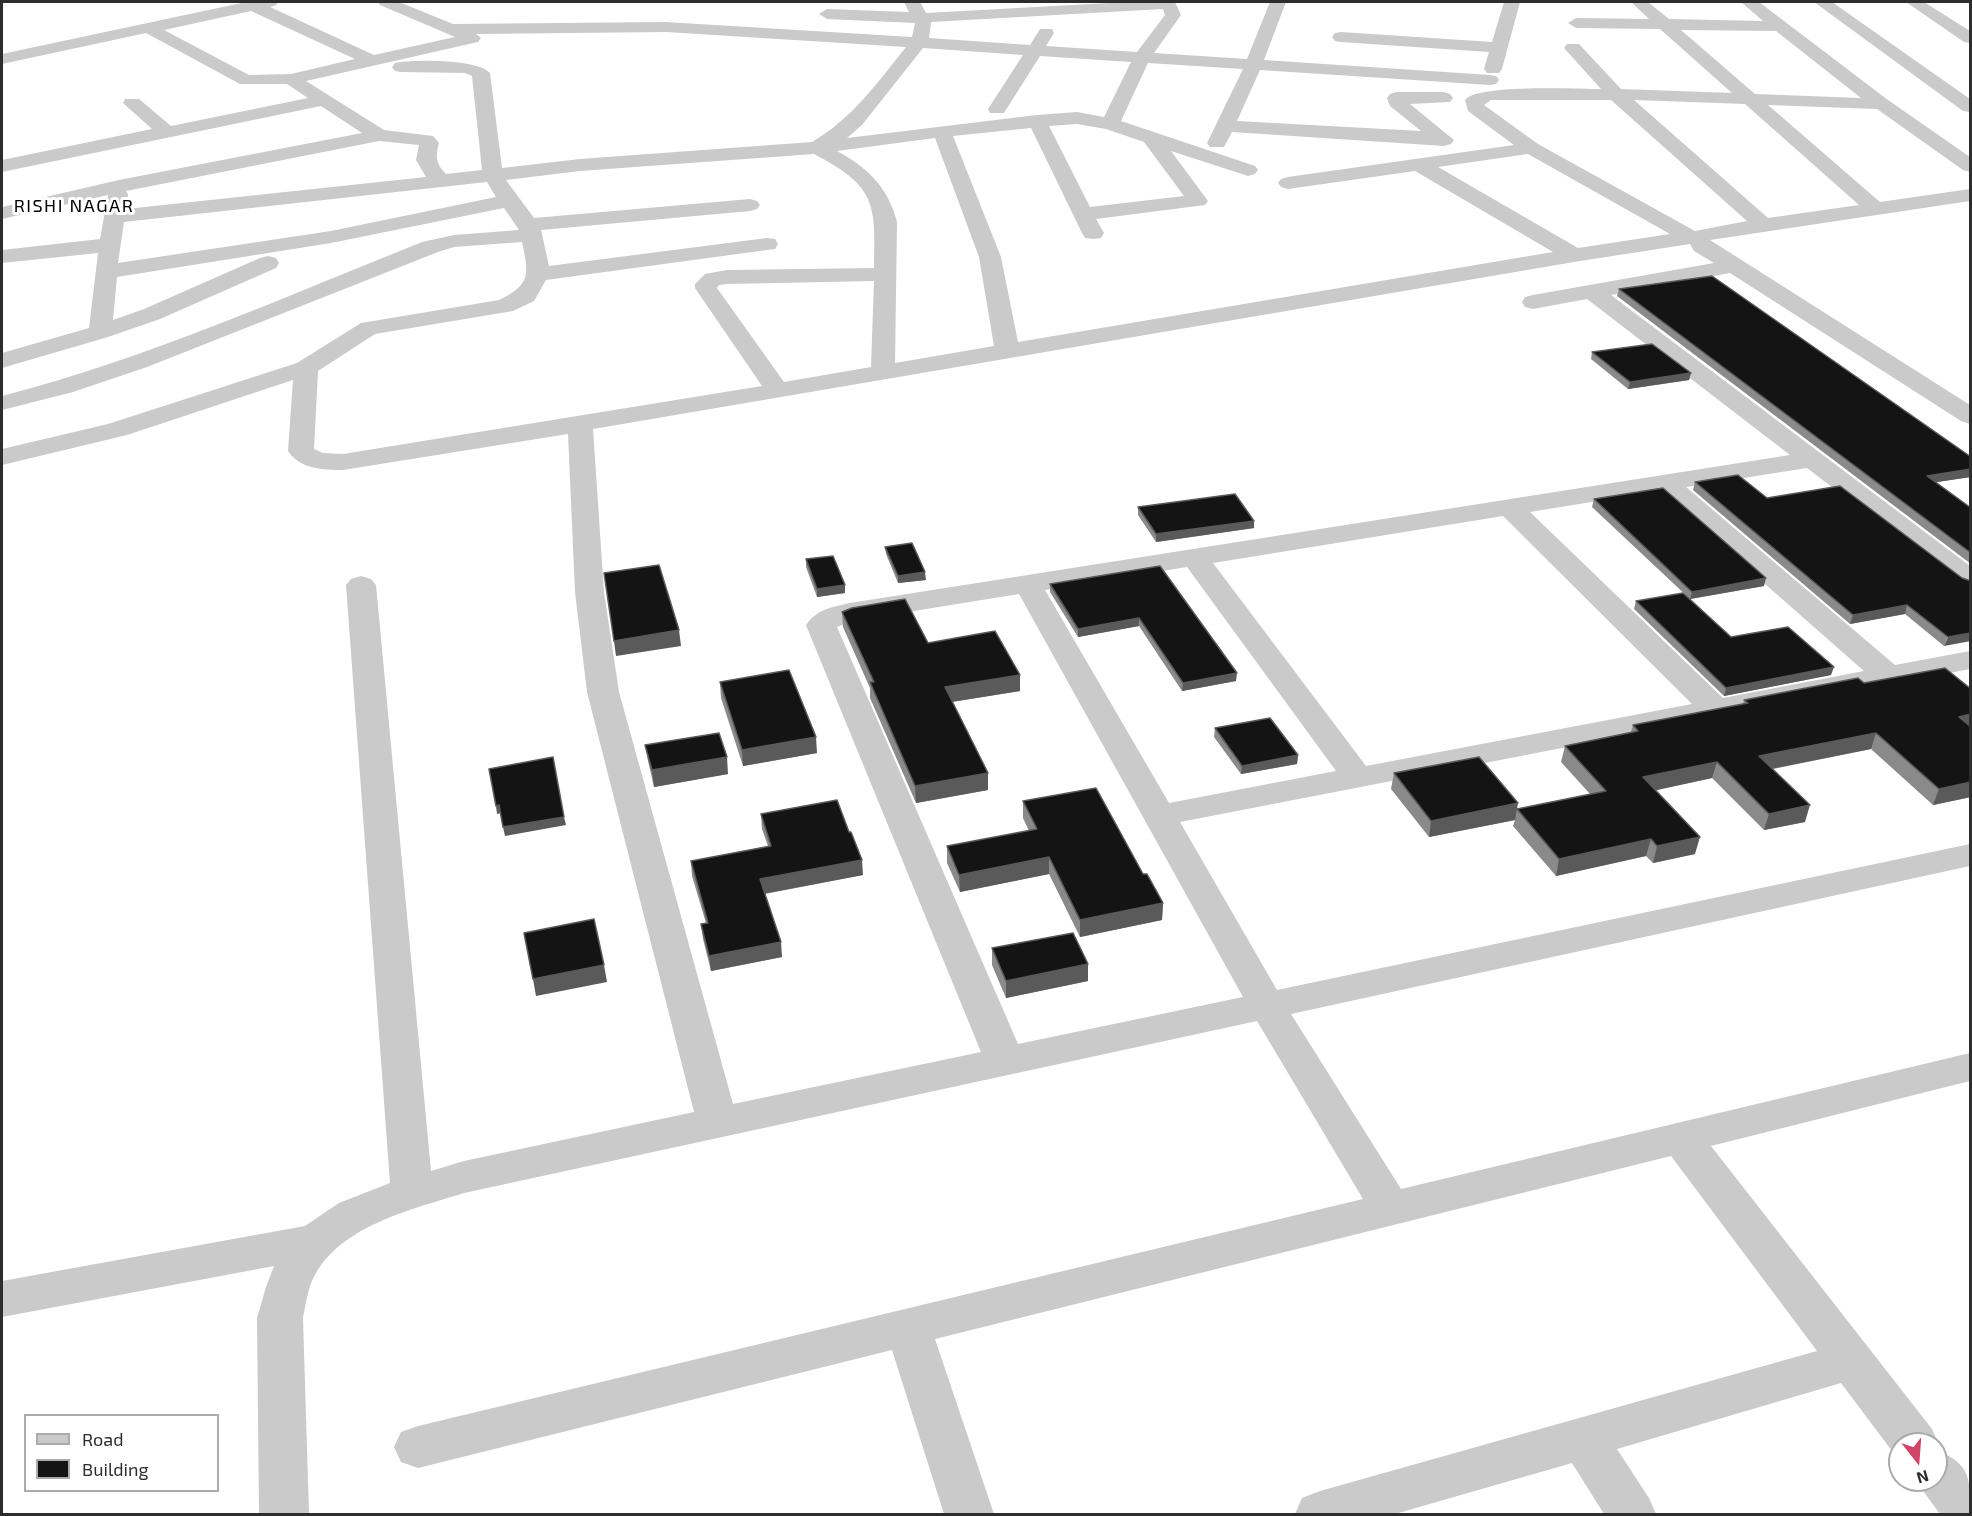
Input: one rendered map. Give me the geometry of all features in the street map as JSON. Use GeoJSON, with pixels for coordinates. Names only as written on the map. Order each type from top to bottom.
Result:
{"type":"FeatureCollection","features":[{"type":"Feature","properties":{"kind":"street"},"geometry":{"type":"LineString","coordinates":[[2,59],[270,2]]}},
{"type":"Feature","properties":{"kind":"street"},"geometry":{"type":"LineString","coordinates":[[386,2],[492,46]]}},
{"type":"Feature","properties":{"kind":"street"},"geometry":{"type":"LineString","coordinates":[[1210,157],[1254,64],[1278,2]]}},
{"type":"Feature","properties":{"kind":"street"},"geometry":{"type":"LineString","coordinates":[[1512,2],[1484,92],[1475,107],[1531,148],[1695,238],[1702,246],[1971,416]]}},
{"type":"Feature","properties":{"kind":"street"},"geometry":{"type":"LineString","coordinates":[[1639,2],[1876,208]]}},
{"type":"Feature","properties":{"kind":"street"},"geometry":{"type":"LineString","coordinates":[[1749,2],[1881,104],[1971,166]]}},
{"type":"Feature","properties":{"kind":"street"},"geometry":{"type":"LineString","coordinates":[[1822,2],[1971,107]]}},
{"type":"Feature","properties":{"kind":"street"},"geometry":{"type":"LineString","coordinates":[[1914,2],[1970,37]]}},
{"type":"Feature","properties":{"kind":"street"},"geometry":{"type":"LineString","coordinates":[[806,13],[917,10],[1041,11],[1168,3],[1173,15],[1142,57],[1110,124]]}},
{"type":"Feature","properties":{"kind":"street"},"geometry":{"type":"LineString","coordinates":[[252,5],[371,60]]}},
{"type":"Feature","properties":{"kind":"street"},"geometry":{"type":"LineString","coordinates":[[848,128],[919,42],[924,24],[917,10]]}},
{"type":"Feature","properties":{"kind":"street"},"geometry":{"type":"LineString","coordinates":[[1041,11],[1050,24],[1035,49],[989,109],[1077,118],[1110,124],[1248,170]]}},
{"type":"Feature","properties":{"kind":"street"},"geometry":{"type":"LineString","coordinates":[[1576,23],[1778,26]]}},
{"type":"Feature","properties":{"kind":"street"},"geometry":{"type":"LineString","coordinates":[[451,29],[666,27],[1035,49],[1254,64],[1484,92]]}},
{"type":"Feature","properties":{"kind":"street"},"geometry":{"type":"LineString","coordinates":[[148,28],[246,80],[291,79],[472,38]]}},
{"type":"Feature","properties":{"kind":"street"},"geometry":{"type":"LineString","coordinates":[[1482,29],[1504,31]]}},
{"type":"Feature","properties":{"kind":"street"},"geometry":{"type":"LineString","coordinates":[[1341,37],[1499,48]]}},
{"type":"Feature","properties":{"kind":"street"},"geometry":{"type":"LineString","coordinates":[[1798,41],[1874,39]]}},
{"type":"Feature","properties":{"kind":"street"},"geometry":{"type":"LineString","coordinates":[[1573,48],[1616,94],[1764,225]]}},
{"type":"Feature","properties":{"kind":"street"},"geometry":{"type":"LineString","coordinates":[[879,59],[902,61]]}},
{"type":"Feature","properties":{"kind":"street"},"geometry":{"type":"LineString","coordinates":[[2,457],[139,423],[306,368],[320,362],[355,334],[369,328],[505,306],[526,296],[537,274],[537,257],[530,230],[493,175],[482,73],[479,70],[467,68],[347,66]]}},
{"type":"Feature","properties":{"kind":"street"},"geometry":{"type":"LineString","coordinates":[[291,79],[379,135]]}},
{"type":"Feature","properties":{"kind":"street"},"geometry":{"type":"LineString","coordinates":[[1467,157],[1397,102],[1396,98],[1484,92],[1616,94],[1881,104]]}},
{"type":"Feature","properties":{"kind":"street"},"geometry":{"type":"LineString","coordinates":[[2,166],[323,100]]}},
{"type":"Feature","properties":{"kind":"street"},"geometry":{"type":"LineString","coordinates":[[132,103],[167,132]]}},
{"type":"Feature","properties":{"kind":"street"},"geometry":{"type":"LineString","coordinates":[[114,217],[580,165],[731,156],[816,148],[942,131],[1077,118]]}},
{"type":"Feature","properties":{"kind":"street"},"geometry":{"type":"LineString","coordinates":[[816,148],[848,128],[878,121]]}},
{"type":"Feature","properties":{"kind":"street"},"geometry":{"type":"LineString","coordinates":[[1037,121],[1094,235]]}},
{"type":"Feature","properties":{"kind":"street"},"geometry":{"type":"LineString","coordinates":[[1226,126],[1441,138]]}},
{"type":"Feature","properties":{"kind":"street"},"geometry":{"type":"LineString","coordinates":[[942,131],[990,257],[1006,350]]}},
{"type":"Feature","properties":{"kind":"street"},"geometry":{"type":"LineString","coordinates":[[2,213],[119,186],[379,135],[426,140],[429,143],[424,158],[426,165],[441,181]]}},
{"type":"Feature","properties":{"kind":"street"},"geometry":{"type":"LineString","coordinates":[[1083,214],[1198,201],[1152,139]]}},
{"type":"Feature","properties":{"kind":"street"},"geometry":{"type":"LineString","coordinates":[[816,148],[857,170],[880,195],[886,222],[883,372]]}},
{"type":"Feature","properties":{"kind":"street"},"geometry":{"type":"LineString","coordinates":[[1288,183],[1531,148]]}},
{"type":"Feature","properties":{"kind":"street"},"geometry":{"type":"LineString","coordinates":[[731,156],[781,276]]}},
{"type":"Feature","properties":{"kind":"street"},"geometry":{"type":"LineString","coordinates":[[580,165],[604,218]]}},
{"type":"Feature","properties":{"kind":"street"},"geometry":{"type":"LineString","coordinates":[[1420,165],[1574,255]]}},
{"type":"Feature","properties":{"kind":"street"},"geometry":{"type":"LineString","coordinates":[[100,332],[119,186]]}},
{"type":"Feature","properties":{"kind":"street"},"geometry":{"type":"LineString","coordinates":[[306,368],[301,451],[309,459],[343,462],[778,391],[1006,350],[1574,255],[1695,238],[1701,234],[1971,195]]}},
{"type":"Feature","properties":{"kind":"street"},"geometry":{"type":"LineString","coordinates":[[106,272],[331,237],[509,201]]}},
{"type":"Feature","properties":{"kind":"street"},"geometry":{"type":"LineString","coordinates":[[2,403],[64,387],[128,366],[430,247],[604,218],[750,205]]}},
{"type":"Feature","properties":{"kind":"street"},"geometry":{"type":"LineString","coordinates":[[537,274],[767,244]]}},
{"type":"Feature","properties":{"kind":"street"},"geometry":{"type":"LineString","coordinates":[[2,256],[110,245]]}},
{"type":"Feature","properties":{"kind":"street"},"geometry":{"type":"LineString","coordinates":[[2,361],[152,314],[268,263]]}},
{"type":"Feature","properties":{"kind":"street"},"geometry":{"type":"LineString","coordinates":[[1533,302],[1734,266]]}},
{"type":"Feature","properties":{"kind":"street"},"geometry":{"type":"LineString","coordinates":[[778,391],[706,288],[706,284],[713,279],[727,277],[885,274]]}},
{"type":"Feature","properties":{"kind":"street"},"geometry":{"type":"LineString","coordinates":[[1591,291],[1971,579]]}},
{"type":"Feature","properties":{"kind":"street"},"geometry":{"type":"LineString","coordinates":[[580,424],[591,605],[596,656],[603,692],[717,1122]]}},
{"type":"Feature","properties":{"kind":"street"},"geometry":{"type":"LineString","coordinates":[[1005,1061],[821,625],[831,617],[1028,583],[1812,459]]}},
{"type":"Feature","properties":{"kind":"street"},"geometry":{"type":"LineString","coordinates":[[1664,483],[1889,676]]}},
{"type":"Feature","properties":{"kind":"street"},"geometry":{"type":"LineString","coordinates":[[1509,507],[1716,709]]}},
{"type":"Feature","properties":{"kind":"street"},"geometry":{"type":"LineString","coordinates":[[1194,557],[1358,778]]}},
{"type":"Feature","properties":{"kind":"street"},"geometry":{"type":"LineString","coordinates":[[1028,583],[1267,1006],[1391,1209]]}},
{"type":"Feature","properties":{"kind":"street"},"geometry":{"type":"LineString","coordinates":[[361,585],[412,1194]]}},
{"type":"Feature","properties":{"kind":"street"},"geometry":{"type":"LineString","coordinates":[[1158,816],[1971,660]]}},
{"type":"Feature","properties":{"kind":"street"},"geometry":{"type":"LineString","coordinates":[[284,1515],[280,1318],[294,1272],[317,1241],[342,1223],[376,1206],[464,1177],[1971,855]]}},
{"type":"Feature","properties":{"kind":"street"},"geometry":{"type":"LineString","coordinates":[[418,1448],[1971,1067]]}},
{"type":"Feature","properties":{"kind":"street"},"geometry":{"type":"LineString","coordinates":[[1681,1138],[1906,1432]]}},
{"type":"Feature","properties":{"kind":"street"},"geometry":{"type":"LineString","coordinates":[[2,1299],[317,1241]]}},
{"type":"Feature","properties":{"kind":"street"},"geometry":{"type":"LineString","coordinates":[[908,1327],[969,1515]]}},
{"type":"Feature","properties":{"kind":"street"},"geometry":{"type":"LineString","coordinates":[[1320,1515],[1851,1361]]}},
{"type":"Feature","properties":{"kind":"street"},"geometry":{"type":"LineString","coordinates":[[1583,1438],[1631,1515]]}},
{"type":"Feature","properties":{"kind":"street"},"geometry":{"type":"LineString","coordinates":[[1948,1488],[1969,1515]]}},
{"type":"Feature","properties":{"kind":"building"},"geometry":{"type":"Polygon","coordinates":[[[1712,276],[1971,457],[1971,469],[1927,476],[1971,508],[1971,553],[1619,289],[1712,276]]]}},
{"type":"Feature","properties":{"kind":"building"},"geometry":{"type":"Polygon","coordinates":[[[1652,344],[1691,373],[1630,382],[1592,352],[1652,344]]]}},
{"type":"Feature","properties":{"kind":"building"},"geometry":{"type":"Polygon","coordinates":[[[1738,475],[1767,498],[1840,486],[1962,578],[1971,581],[1971,633],[1948,637],[1907,605],[1853,615],[1695,482],[1738,475]]]}},
{"type":"Feature","properties":{"kind":"building"},"geometry":{"type":"Polygon","coordinates":[[[1663,488],[1766,578],[1692,592],[1594,499],[1663,488]]]}},
{"type":"Feature","properties":{"kind":"building"},"geometry":{"type":"Polygon","coordinates":[[[1235,494],[1254,521],[1156,534],[1138,507],[1235,494]]]}},
{"type":"Feature","properties":{"kind":"building"},"geometry":{"type":"Polygon","coordinates":[[[912,543],[925,572],[898,576],[885,547],[912,543]]]}},
{"type":"Feature","properties":{"kind":"building"},"geometry":{"type":"Polygon","coordinates":[[[833,556],[845,585],[817,589],[806,559],[833,556]]]}},
{"type":"Feature","properties":{"kind":"building"},"geometry":{"type":"Polygon","coordinates":[[[659,565],[679,630],[614,641],[604,573],[659,565]]]}},
{"type":"Feature","properties":{"kind":"building"},"geometry":{"type":"Polygon","coordinates":[[[1160,566],[1237,673],[1183,683],[1139,618],[1078,629],[1050,584],[1160,566]]]}},
{"type":"Feature","properties":{"kind":"building"},"geometry":{"type":"Polygon","coordinates":[[[1683,593],[1731,637],[1788,627],[1834,667],[1726,688],[1636,601],[1683,593]]]}},
{"type":"Feature","properties":{"kind":"building"},"geometry":{"type":"Polygon","coordinates":[[[905,599],[928,643],[995,631],[1020,675],[945,687],[988,773],[915,786],[870,682],[874,682],[842,612],[852,608],[905,599]]]}},
{"type":"Feature","properties":{"kind":"building"},"geometry":{"type":"Polygon","coordinates":[[[1945,668],[1971,689],[1971,714],[1959,717],[1971,727],[1971,782],[1939,789],[1876,733],[1759,756],[1810,805],[1769,814],[1717,762],[1643,777],[1700,837],[1657,846],[1651,839],[1559,859],[1517,809],[1606,791],[1565,746],[1638,731],[1633,725],[1748,703],[1744,700],[1858,678],[1864,683],[1945,668]]]}},
{"type":"Feature","properties":{"kind":"building"},"geometry":{"type":"Polygon","coordinates":[[[789,670],[816,737],[742,750],[720,682],[789,670]]]}},
{"type":"Feature","properties":{"kind":"building"},"geometry":{"type":"Polygon","coordinates":[[[1270,718],[1298,755],[1242,766],[1215,728],[1270,718]]]}},
{"type":"Feature","properties":{"kind":"building"},"geometry":{"type":"Polygon","coordinates":[[[719,733],[727,757],[652,770],[645,745],[719,733]]]}},
{"type":"Feature","properties":{"kind":"building"},"geometry":{"type":"Polygon","coordinates":[[[553,757],[564,817],[503,827],[499,805],[496,806],[489,769],[553,757]]]}},
{"type":"Feature","properties":{"kind":"building"},"geometry":{"type":"Polygon","coordinates":[[[1479,757],[1518,803],[1431,821],[1394,773],[1479,757]]]}},
{"type":"Feature","properties":{"kind":"building"},"geometry":{"type":"Polygon","coordinates":[[[1096,788],[1143,874],[1147,874],[1163,903],[1080,920],[1049,857],[959,875],[947,846],[1037,829],[1023,801],[1096,788]]]}},
{"type":"Feature","properties":{"kind":"building"},"geometry":{"type":"Polygon","coordinates":[[[837,800],[862,860],[760,879],[781,942],[709,956],[701,924],[708,923],[691,861],[771,846],[761,814],[837,800]]]}},
{"type":"Feature","properties":{"kind":"building"},"geometry":{"type":"Polygon","coordinates":[[[594,919],[604,965],[533,979],[524,933],[594,919]]]}},
{"type":"Feature","properties":{"kind":"building"},"geometry":{"type":"Polygon","coordinates":[[[1073,933],[1088,964],[1006,981],[992,948],[1073,933]]]}},
{"type":"Feature","properties":{"kind":"district","name":"RISHI NAGAR"},"geometry":{"type":"Point","coordinates":[74,206]}}]}
